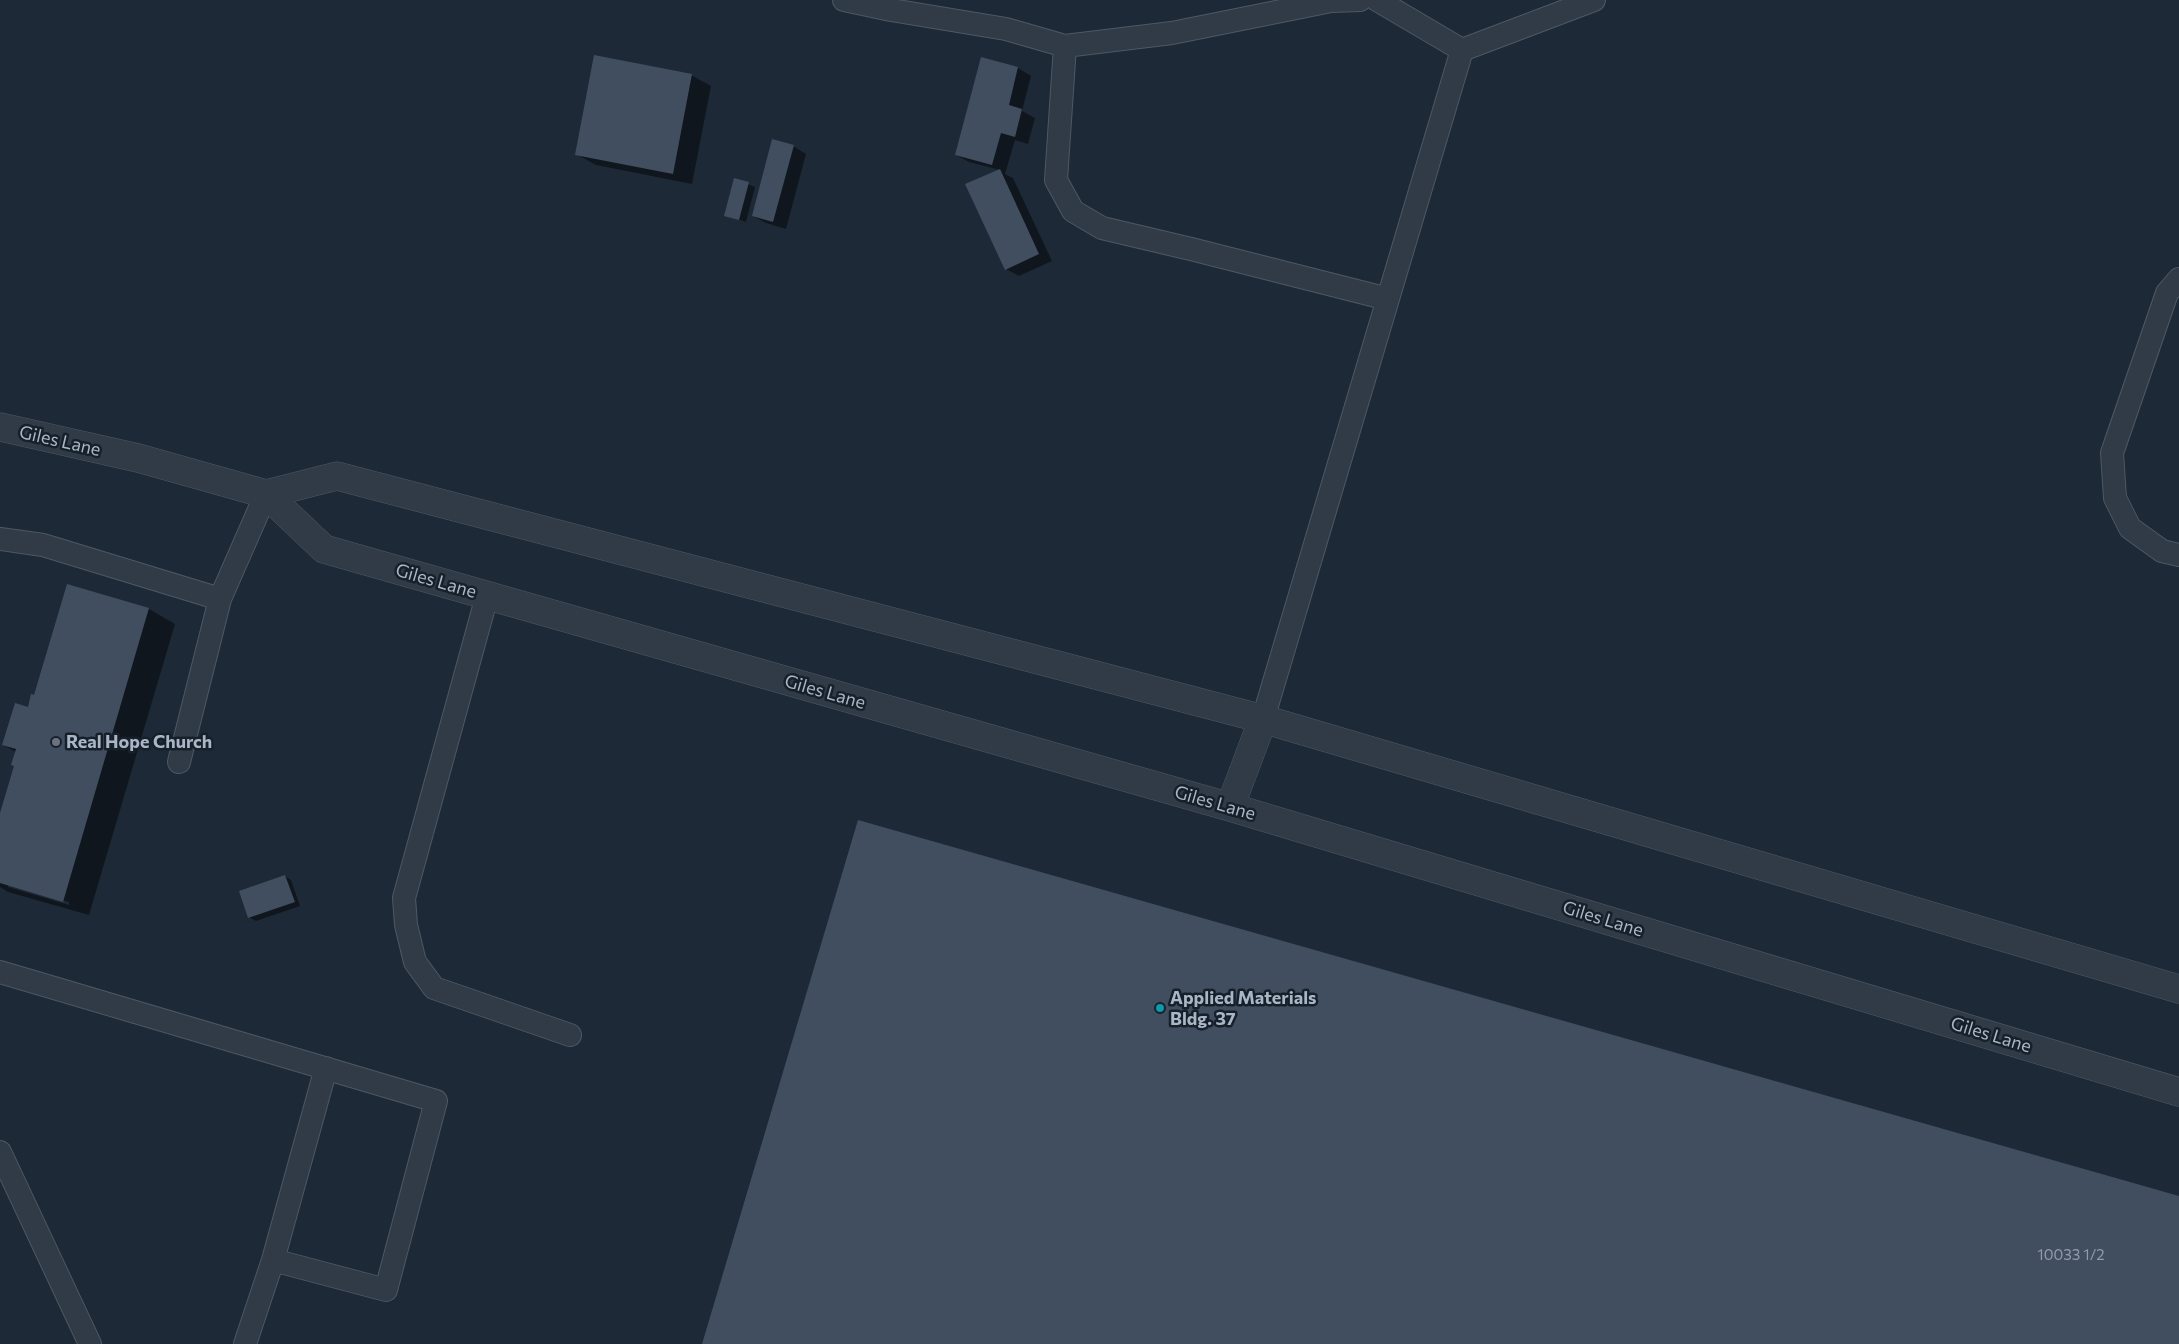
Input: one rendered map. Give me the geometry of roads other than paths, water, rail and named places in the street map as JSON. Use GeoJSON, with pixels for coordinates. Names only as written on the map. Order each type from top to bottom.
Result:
{"type":"FeatureCollection","features":[{"type":"Feature","properties":{"kind":"street","name":"Giles Lane"},"geometry":{"type":"LineString","coordinates":[[0,427],[138,458],[266,494],[324,549],[1230,807],[2179,1092]]}},
{"type":"Feature","properties":{"kind":"street","name":"Giles Lane"},"geometry":{"type":"LineString","coordinates":[[266,494],[337,476],[1263,719],[2179,989]]}},
{"type":"Feature","properties":{"kind":"street"},"geometry":{"type":"LineString","coordinates":[[1230,807],[1263,719]]}},
{"type":"Feature","properties":{"kind":"lane"},"geometry":{"type":"LineString","coordinates":[[844,0],[891,10],[1006,29],[1065,46],[1172,33],[1331,1],[1360,0]]}},
{"type":"Feature","properties":{"kind":"lane"},"geometry":{"type":"LineString","coordinates":[[1376,0],[1462,50]]}},
{"type":"Feature","properties":{"kind":"lane"},"geometry":{"type":"LineString","coordinates":[[1462,50],[1594,0]]}},
{"type":"Feature","properties":{"kind":"lane"},"geometry":{"type":"LineString","coordinates":[[1065,46],[1056,180],[1073,211],[1102,228],[1388,300]]}},
{"type":"Feature","properties":{"kind":"lane"},"geometry":{"type":"LineString","coordinates":[[1263,719],[1462,50]]}},
{"type":"Feature","properties":{"kind":"lane"},"geometry":{"type":"LineString","coordinates":[[2179,279],[2166,294],[2112,453],[2115,498],[2130,528],[2162,551],[2179,555]]}},
{"type":"Feature","properties":{"kind":"lane"},"geometry":{"type":"LineString","coordinates":[[179,762],[220,599],[266,494]]}},
{"type":"Feature","properties":{"kind":"lane"},"geometry":{"type":"LineString","coordinates":[[0,539],[43,545],[220,599]]}},
{"type":"Feature","properties":{"kind":"lane"},"geometry":{"type":"LineString","coordinates":[[487,596],[404,898],[406,925],[415,962],[434,988],[570,1035]]}},
{"type":"Feature","properties":{"kind":"lane"},"geometry":{"type":"LineString","coordinates":[[0,972],[436,1101],[386,1290],[272,1260]]}},
{"type":"Feature","properties":{"kind":"lane"},"geometry":{"type":"LineString","coordinates":[[245,1344],[272,1260],[326,1068]]}},
{"type":"Feature","properties":{"kind":"lane"},"geometry":{"type":"LineString","coordinates":[[0,1152],[90,1344]]}},
{"type":"Feature","properties":{"kind":"place","name":"Real Hope Church"},"geometry":{"type":"Point","coordinates":[56,742]}},
{"type":"Feature","properties":{"kind":"place","name":"Applied Materials Bldg. 37"},"geometry":{"type":"Point","coordinates":[1160,1008]}}]}
